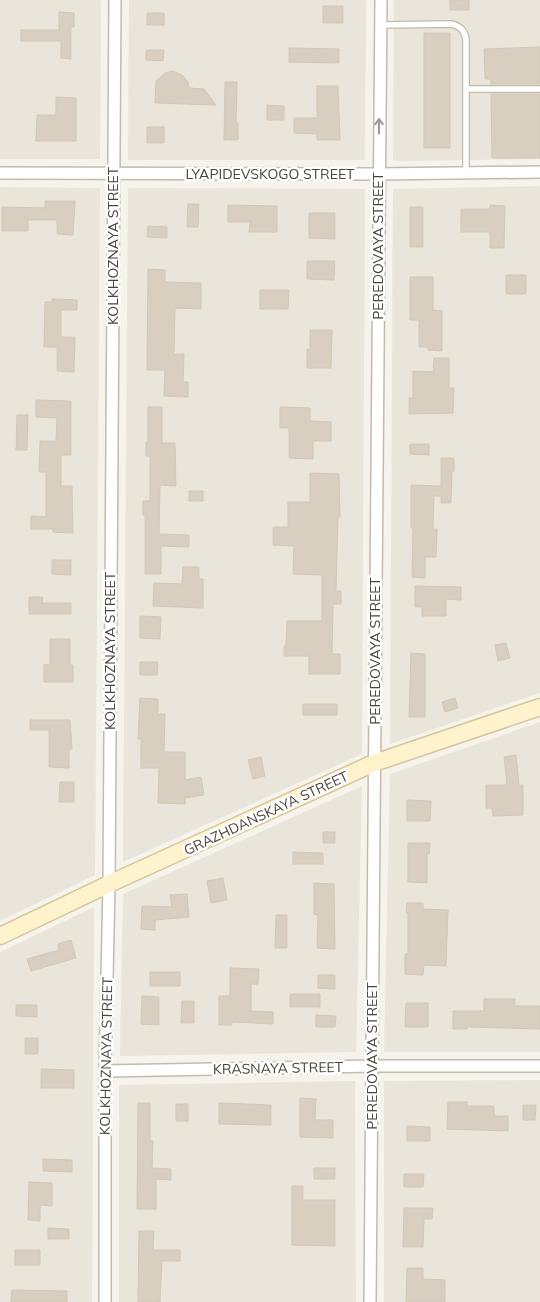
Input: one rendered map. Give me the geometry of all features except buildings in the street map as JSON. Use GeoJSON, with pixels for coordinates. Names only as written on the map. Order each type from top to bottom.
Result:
{"type":"FeatureCollection","features":[{"type":"Feature","properties":{"kind":"main road","name":"GRAZHDANSKAYA STREET"},"geometry":{"type":"LineString","coordinates":[[0,936],[374,763],[540,707]]}},
{"type":"Feature","properties":{"kind":"street","name":"KOLKHOZNAYA STREET"},"geometry":{"type":"LineString","coordinates":[[105,1302],[105,1071],[109,884],[115,0]]}},
{"type":"Feature","properties":{"kind":"street","name":"PEREDOVAYA STREET"},"geometry":{"type":"LineString","coordinates":[[370,1302],[380,0]]}},
{"type":"Feature","properties":{"kind":"street","name":"LYAPIDEVSKOGO STREET"},"geometry":{"type":"LineString","coordinates":[[0,173],[379,174],[540,172]]}},
{"type":"Feature","properties":{"kind":"street","name":"KRASNAYA STREET"},"geometry":{"type":"LineString","coordinates":[[105,1071],[372,1066],[540,1066]]}},
{"type":"Feature","properties":{"kind":"lane"},"geometry":{"type":"LineString","coordinates":[[380,25],[452,24],[459,26],[464,32],[466,39],[466,173]]}},
{"type":"Feature","properties":{"kind":"lane"},"geometry":{"type":"LineString","coordinates":[[466,89],[540,89]]}},
{"type":"Feature","properties":{"kind":"shaded area"},"geometry":{"type":"Polygon","coordinates":[[[0,0],[101,0],[100,159],[0,159],[0,0]]]}},
{"type":"Feature","properties":{"kind":"shaded area"},"geometry":{"type":"Polygon","coordinates":[[[129,0],[366,0],[365,160],[128,160],[129,0]]]}},
{"type":"Feature","properties":{"kind":"shaded area"},"geometry":{"type":"Polygon","coordinates":[[[394,0],[540,0],[540,159],[393,161],[394,0]]]}},
{"type":"Feature","properties":{"kind":"shaded area"},"geometry":{"type":"Polygon","coordinates":[[[540,186],[540,693],[390,744],[393,189],[540,186]]]}},
{"type":"Feature","properties":{"kind":"shaded area"},"geometry":{"type":"Polygon","coordinates":[[[0,187],[100,188],[95,875],[0,921],[0,187]]]}},
{"type":"Feature","properties":{"kind":"shaded area"},"geometry":{"type":"Polygon","coordinates":[[[128,188],[365,189],[362,754],[123,862],[128,188]]]}},
{"type":"Feature","properties":{"kind":"shaded area"},"geometry":{"type":"Polygon","coordinates":[[[540,722],[540,1052],[384,1052],[390,774],[540,722]]]}},
{"type":"Feature","properties":{"kind":"shaded area"},"geometry":{"type":"Polygon","coordinates":[[[362,786],[356,1052],[120,1056],[123,894],[362,786]]]}},
{"type":"Feature","properties":{"kind":"shaded area"},"geometry":{"type":"Polygon","coordinates":[[[94,907],[92,1302],[0,1302],[0,952],[94,907]]]}},
{"type":"Feature","properties":{"kind":"shaded area"},"geometry":{"type":"Polygon","coordinates":[[[540,1080],[540,1302],[384,1302],[384,1081],[540,1080]]]}},
{"type":"Feature","properties":{"kind":"shaded area"},"geometry":{"type":"Polygon","coordinates":[[[355,1081],[356,1302],[119,1302],[119,1085],[355,1081]]]}}]}
